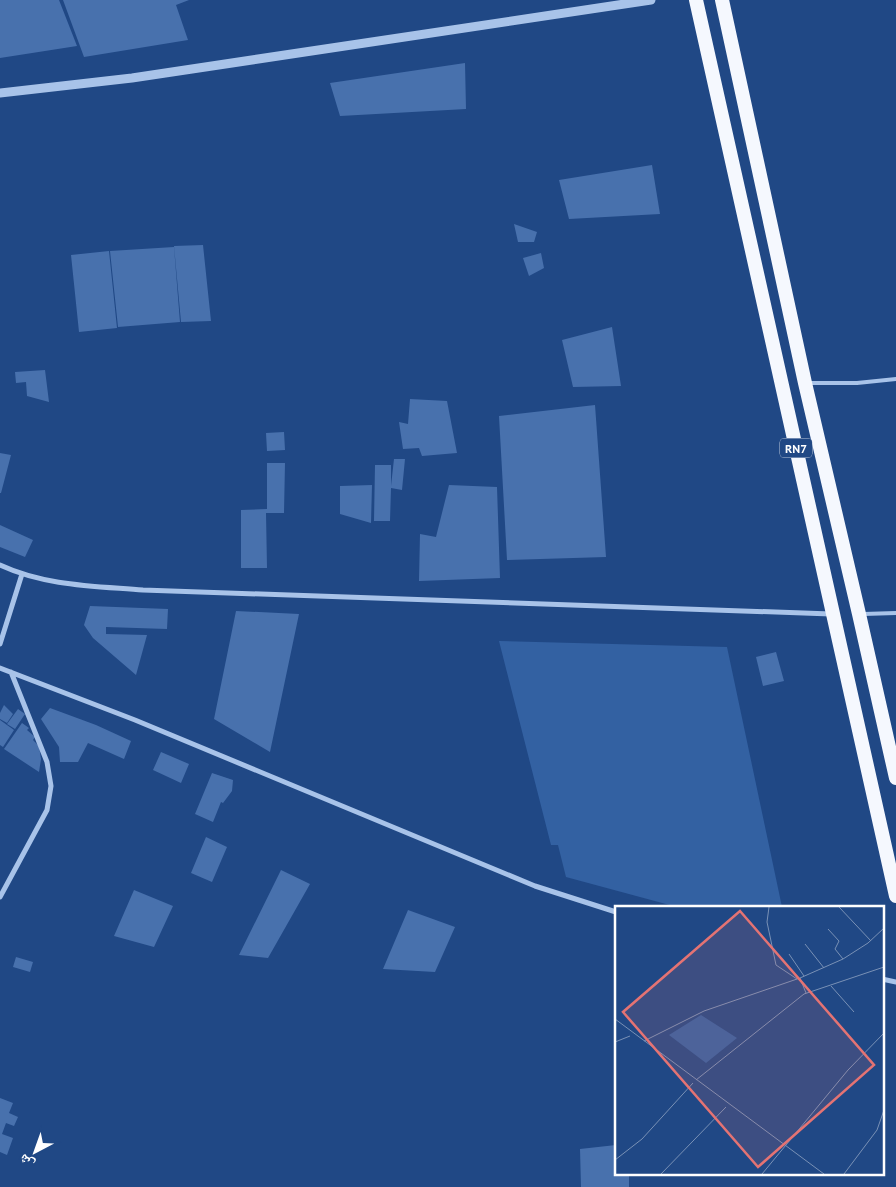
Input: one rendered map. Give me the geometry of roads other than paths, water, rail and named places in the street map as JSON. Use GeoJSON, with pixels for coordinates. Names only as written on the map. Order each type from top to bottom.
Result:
{"type":"FeatureCollection","features":[{"type":"Feature","properties":{"kind":"highway","name":"RN7"},"geometry":{"type":"LineString","coordinates":[[696,0],[896,896]]}},
{"type":"Feature","properties":{"kind":"highway","name":"RN7"},"geometry":{"type":"LineString","coordinates":[[722,0],[805,383],[896,778]]}},
{"type":"Feature","properties":{"kind":"street"},"geometry":{"type":"LineString","coordinates":[[0,93],[132,78],[651,0]]}},
{"type":"Feature","properties":{"kind":"street"},"geometry":{"type":"LineString","coordinates":[[0,565],[35,578],[67,584],[143,590],[833,614]]}},
{"type":"Feature","properties":{"kind":"street"},"geometry":{"type":"LineString","coordinates":[[0,644],[22,574]]}},
{"type":"Feature","properties":{"kind":"street"},"geometry":{"type":"LineString","coordinates":[[0,668],[135,720],[535,886],[615,912]]}},
{"type":"Feature","properties":{"kind":"street"},"geometry":{"type":"LineString","coordinates":[[0,898],[47,810],[51,786],[47,762],[11,672]]}},
{"type":"Feature","properties":{"kind":"lane"},"geometry":{"type":"LineString","coordinates":[[805,383],[857,383],[896,379]]}},
{"type":"Feature","properties":{"kind":"lane"},"geometry":{"type":"LineString","coordinates":[[859,614],[896,613]]}}]}
